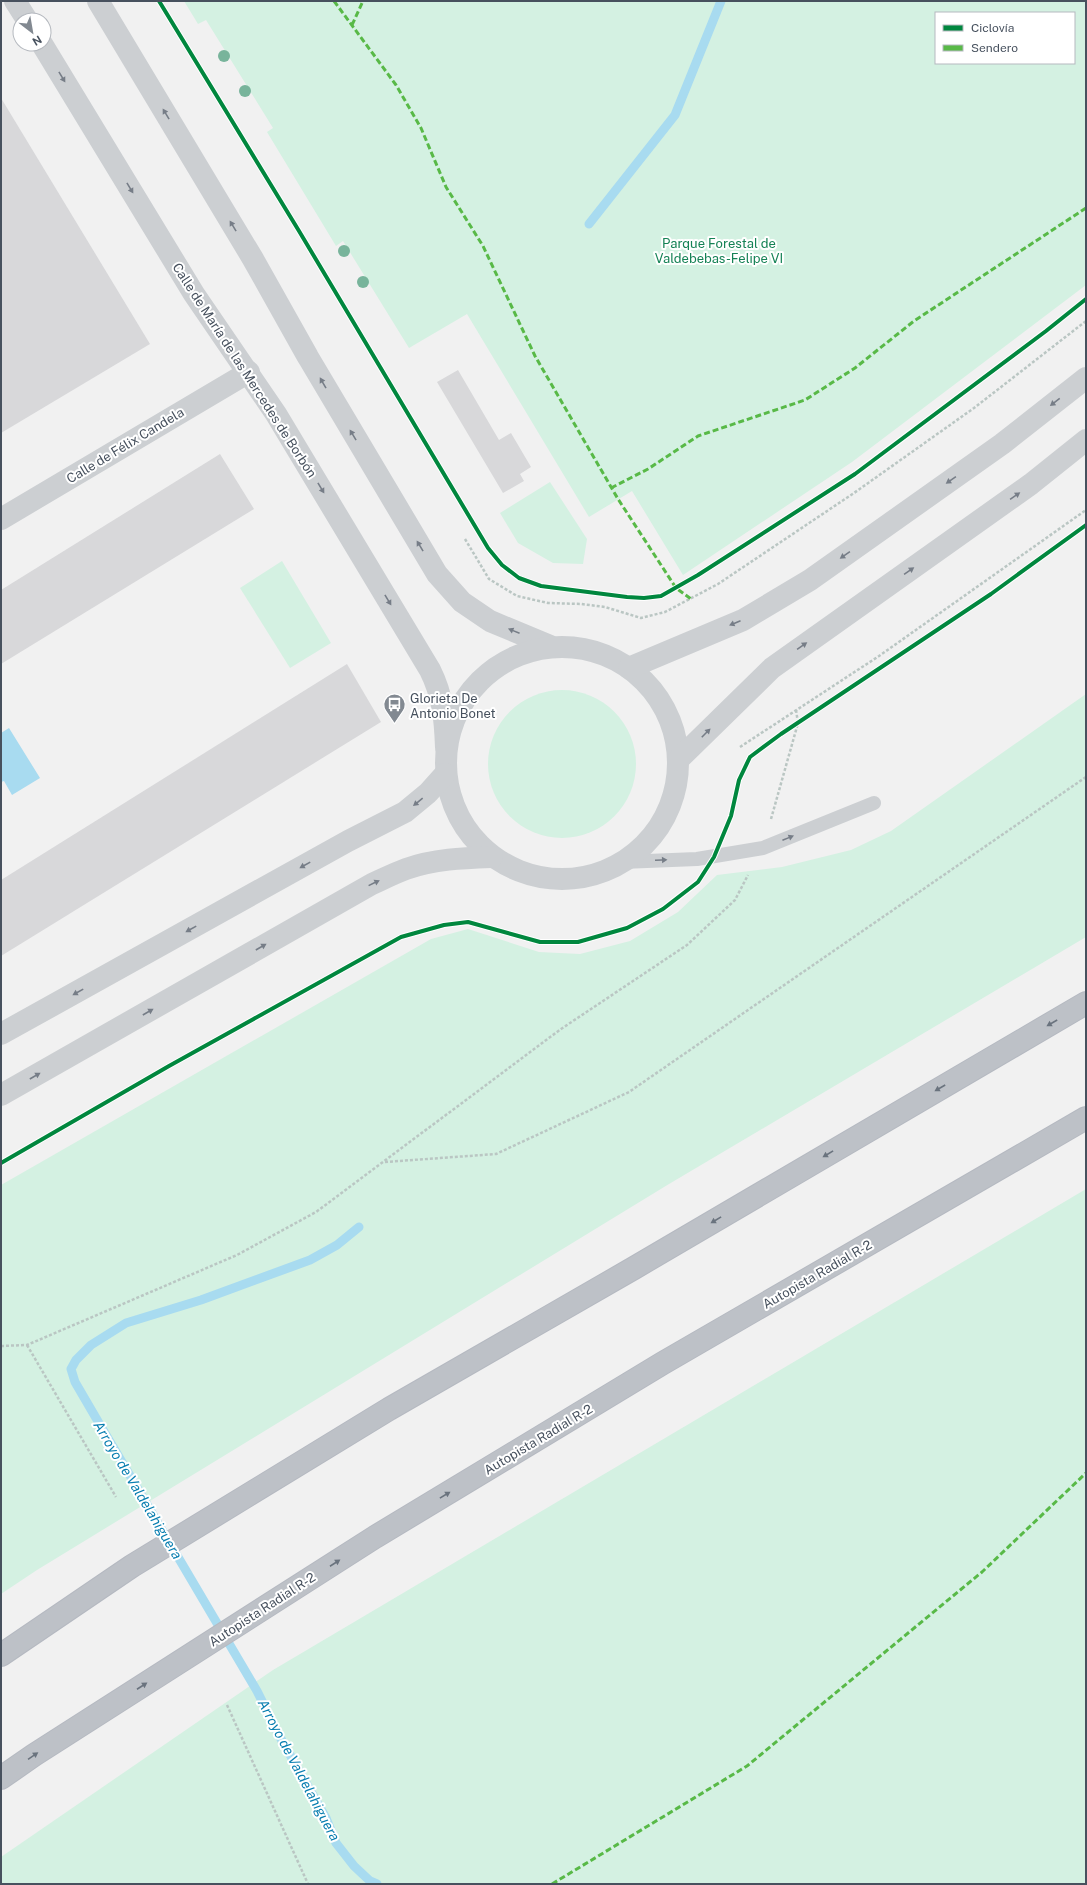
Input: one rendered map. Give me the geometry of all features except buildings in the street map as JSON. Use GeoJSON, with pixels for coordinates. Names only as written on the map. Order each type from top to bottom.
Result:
{"type":"FeatureCollection","features":[{"type":"Feature","properties":{"kind":"highway"},"geometry":{"type":"LineString","coordinates":[[1,1655],[132,1566],[389,1409],[634,1268],[1086,1003]]}},
{"type":"Feature","properties":{"kind":"highway","name":"Autopista Radial R-2"},"geometry":{"type":"LineString","coordinates":[[1,1778],[34,1755],[382,1533],[664,1363],[1086,1118]]}},
{"type":"Feature","properties":{"kind":"street"},"geometry":{"type":"LineString","coordinates":[[15,1],[22,12]]}},
{"type":"Feature","properties":{"kind":"street"},"geometry":{"type":"LineString","coordinates":[[98,1],[253,259],[316,370],[437,574],[462,602],[490,621],[550,646],[597,652],[629,668],[655,693],[672,725],[678,760],[675,789],[665,816],[648,840],[622,862],[591,876],[557,879],[523,873],[492,857],[469,834],[456,812],[453,806],[445,774],[446,747],[458,714],[479,684],[510,659],[550,646]]}},
{"type":"Feature","properties":{"kind":"street","name":"Calle de María de las Mercedes de Borbón"},"geometry":{"type":"LineString","coordinates":[[47,52],[194,294],[249,372],[280,420],[430,670],[435,681],[444,712],[446,747]]}},
{"type":"Feature","properties":{"kind":"street","name":"Calle de Félix Candela"},"geometry":{"type":"LineString","coordinates":[[1,519],[249,372]]}},
{"type":"Feature","properties":{"kind":"street"},"geometry":{"type":"LineString","coordinates":[[629,668],[743,620],[810,580],[1002,444],[1086,378]]}},
{"type":"Feature","properties":{"kind":"street"},"geometry":{"type":"LineString","coordinates":[[678,760],[772,668],[1032,484],[1086,440]]}},
{"type":"Feature","properties":{"kind":"street"},"geometry":{"type":"LineString","coordinates":[[1,1034],[348,841],[405,812],[428,793],[445,774]]}},
{"type":"Feature","properties":{"kind":"street"},"geometry":{"type":"LineString","coordinates":[[1,1096],[372,884],[414,867],[456,859],[492,857]]}},
{"type":"Feature","properties":{"kind":"lane"},"geometry":{"type":"LineString","coordinates":[[622,862],[697,859],[763,848],[874,803]]}},
{"type":"Feature","properties":{"kind":"path"},"geometry":{"type":"LineString","coordinates":[[465,539],[489,579],[517,596],[548,603],[581,604],[605,607],[641,618],[665,612],[718,584],[854,493],[974,408],[1086,321]]}},
{"type":"Feature","properties":{"kind":"path"},"geometry":{"type":"LineString","coordinates":[[740,747],[879,656],[1086,510]]}},
{"type":"Feature","properties":{"kind":"path"},"geometry":{"type":"LineString","coordinates":[[1,1346],[27,1345],[237,1255],[316,1212],[561,1029],[687,945],[734,900],[763,848],[798,723],[796,710]]}},
{"type":"Feature","properties":{"kind":"path"},"geometry":{"type":"LineString","coordinates":[[792,726],[804,719]]}},
{"type":"Feature","properties":{"kind":"path"},"geometry":{"type":"LineString","coordinates":[[383,1162],[496,1154],[629,1092],[1086,776]]}},
{"type":"Feature","properties":{"kind":"path"},"geometry":{"type":"LineString","coordinates":[[27,1345],[116,1497]]}},
{"type":"Feature","properties":{"kind":"path"},"geometry":{"type":"LineString","coordinates":[[227,1705],[308,1884]]}},
{"type":"Feature","properties":{"kind":"green space","name":"Parque Forestal de Valdebebas-Felipe VI"},"geometry":{"type":"Polygon","coordinates":[[[184,1],[1086,1],[1086,285],[852,462],[683,575],[632,491],[589,517],[467,314],[409,348],[343,241],[336,246],[267,132],[273,128],[206,20],[198,24],[184,1]]]}},
{"type":"Feature","properties":{"kind":"green space"},"geometry":{"type":"Polygon","coordinates":[[[550,482],[587,539],[583,564],[553,563],[518,543],[500,513],[550,482]]]}},
{"type":"Feature","properties":{"kind":"green space"},"geometry":{"type":"Polygon","coordinates":[[[282,561],[331,643],[290,668],[240,588],[282,561]]]}},
{"type":"Feature","properties":{"kind":"green space"},"geometry":{"type":"Polygon","coordinates":[[[562,690],[576,692],[597,699],[609,707],[619,717],[630,736],[636,764],[634,778],[627,799],[619,811],[609,821],[590,832],[562,838],[548,836],[527,829],[515,821],[505,811],[494,792],[488,764],[490,750],[497,729],[505,717],[515,707],[534,696],[562,690]]]}},
{"type":"Feature","properties":{"kind":"green space"},"geometry":{"type":"Polygon","coordinates":[[[1086,694],[1086,937],[669,1184],[37,1570],[1,1594],[1,1185],[431,939],[468,929],[539,952],[580,954],[630,941],[678,912],[717,875],[782,867],[851,850],[891,831],[1086,694]]]}},
{"type":"Feature","properties":{"kind":"green space"},"geometry":{"type":"Polygon","coordinates":[[[1086,1189],[1086,1884],[1,1884],[1,1857],[273,1670],[1086,1189]]]}},
{"type":"Feature","properties":{"kind":"water"},"geometry":{"type":"Polygon","coordinates":[[[9,728],[40,778],[12,795],[4,781],[1,782],[1,733],[9,728]]]}},
{"type":"Feature","properties":{"kind":"waterway"},"geometry":{"type":"LineString","coordinates":[[589,224],[675,115],[721,1]]}},
{"type":"Feature","properties":{"kind":"waterway","name":"Arroyo de Valdelahiguera"},"geometry":{"type":"LineString","coordinates":[[359,1227],[337,1245],[310,1260],[201,1300],[126,1323],[91,1345],[76,1360],[71,1369],[75,1382],[257,1691],[281,1739],[326,1818],[336,1843],[354,1866],[370,1881],[377,1884]]}},
{"type":"Feature","properties":{"kind":"marked path"},"geometry":{"type":"LineString","coordinates":[[334,1],[396,85],[421,128],[446,187],[483,246],[535,356],[618,499],[676,588],[691,599]]}},
{"type":"Feature","properties":{"kind":"marked path"},"geometry":{"type":"LineString","coordinates":[[352,25],[363,1]]}},
{"type":"Feature","properties":{"kind":"marked path"},"geometry":{"type":"LineString","coordinates":[[611,488],[648,469],[698,436],[805,400],[855,368],[914,321],[1086,208]]}},
{"type":"Feature","properties":{"kind":"marked path"},"geometry":{"type":"LineString","coordinates":[[552,1884],[747,1766],[982,1572],[1086,1473]]}},
{"type":"Feature","properties":{"kind":"cycle path"},"geometry":{"type":"LineString","coordinates":[[159,1],[299,231],[488,548],[502,565],[519,578],[541,586],[627,597],[644,598],[661,596],[698,575],[855,474],[1046,331],[1086,299]]}},
{"type":"Feature","properties":{"kind":"cycle path"},"geometry":{"type":"LineString","coordinates":[[1,1163],[169,1066],[401,937],[444,925],[468,922],[540,942],[578,942],[627,928],[663,909],[698,882],[714,857],[731,816],[739,780],[750,757],[781,734],[991,594],[1086,525]]}},
{"type":"Feature","properties":{"kind":"place","name":"Glorieta De Antonio Bonet"},"geometry":{"type":"Point","coordinates":[395,724]}}]}
